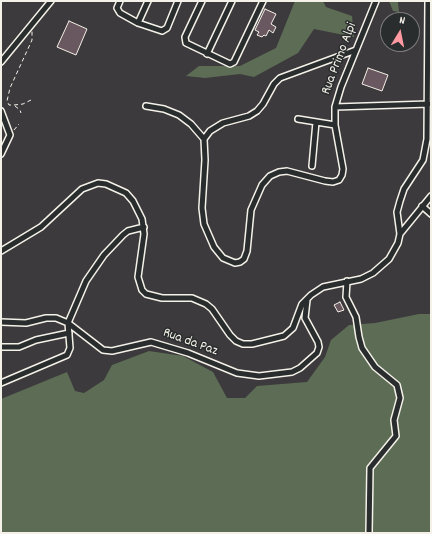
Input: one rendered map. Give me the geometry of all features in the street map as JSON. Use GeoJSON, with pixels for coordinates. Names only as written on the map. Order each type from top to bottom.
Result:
{"type":"FeatureCollection","features":[{"type":"Feature","properties":{"kind":"street"},"geometry":{"type":"LineString","coordinates":[[1,62],[51,1]]}},
{"type":"Feature","properties":{"kind":"street"},"geometry":{"type":"LineString","coordinates":[[120,1],[118,11],[138,23],[159,30],[165,30],[178,1]]}},
{"type":"Feature","properties":{"kind":"street"},"geometry":{"type":"LineString","coordinates":[[138,23],[148,1]]}},
{"type":"Feature","properties":{"kind":"street"},"geometry":{"type":"LineString","coordinates":[[202,1],[185,40],[188,45],[228,63],[234,62],[263,1]]}},
{"type":"Feature","properties":{"kind":"street"},"geometry":{"type":"LineString","coordinates":[[207,54],[232,1]]}},
{"type":"Feature","properties":{"kind":"street","name":"Rua Primo Alpi"},"geometry":{"type":"LineString","coordinates":[[204,139],[205,160],[202,208],[204,224],[214,247],[223,258],[235,263],[240,262],[246,256],[251,210],[262,184],[270,176],[279,172],[287,171],[333,182],[339,180],[342,175],[343,169],[335,125],[335,107],[376,1]]}},
{"type":"Feature","properties":{"kind":"street"},"geometry":{"type":"LineString","coordinates":[[400,234],[397,212],[400,201],[426,150],[428,104],[428,1]]}},
{"type":"Feature","properties":{"kind":"street"},"geometry":{"type":"LineString","coordinates":[[146,106],[164,109],[179,115],[191,124],[204,139],[210,131],[224,123],[249,116],[257,111],[263,104],[274,84],[280,78],[356,50]]}},
{"type":"Feature","properties":{"kind":"street"},"geometry":{"type":"LineString","coordinates":[[335,107],[428,104]]}},
{"type":"Feature","properties":{"kind":"street"},"geometry":{"type":"LineString","coordinates":[[1,111],[10,135],[1,154]]}},
{"type":"Feature","properties":{"kind":"street"},"geometry":{"type":"LineString","coordinates":[[298,118],[335,125]]}},
{"type":"Feature","properties":{"kind":"street"},"geometry":{"type":"LineString","coordinates":[[312,166],[316,122]]}},
{"type":"Feature","properties":{"kind":"street"},"geometry":{"type":"LineString","coordinates":[[1,250],[41,227],[82,189],[98,183],[116,187],[126,193],[138,210],[144,227],[138,277],[142,290],[153,297],[192,298],[206,304],[212,309],[236,341],[252,344],[284,336],[293,328],[302,304],[323,287],[367,276],[384,265],[394,252],[400,234],[431,196]]}},
{"type":"Feature","properties":{"kind":"street"},"geometry":{"type":"LineString","coordinates":[[422,206],[431,214]]}},
{"type":"Feature","properties":{"kind":"street"},"geometry":{"type":"LineString","coordinates":[[1,383],[67,355],[70,348],[68,323],[80,293],[98,262],[128,231],[144,227]]}},
{"type":"Feature","properties":{"kind":"street"},"geometry":{"type":"LineString","coordinates":[[347,281],[346,297],[356,317],[362,348],[375,367],[397,385],[400,398],[394,420],[396,436],[370,468],[369,533]]}},
{"type":"Feature","properties":{"kind":"street","name":"Rua da Paz"},"geometry":{"type":"LineString","coordinates":[[1,322],[26,323],[51,317],[68,323],[103,350],[112,351],[151,342],[188,353],[237,373],[259,376],[292,372],[300,368],[317,353],[319,347],[318,342],[305,318],[307,299]]}},
{"type":"Feature","properties":{"kind":"street"},"geometry":{"type":"LineString","coordinates":[[1,347],[19,347],[36,340],[69,333]]}},
{"type":"Feature","properties":{"kind":"path"},"geometry":{"type":"LineString","coordinates":[[30,27],[33,32],[32,40],[10,88],[7,101],[9,105],[14,105],[23,104],[31,100]]}},
{"type":"Feature","properties":{"kind":"path"},"geometry":{"type":"LineString","coordinates":[[14,105],[20,110],[21,113]]}},
{"type":"Feature","properties":{"kind":"path"},"geometry":{"type":"LineString","coordinates":[[10,135],[20,124]]}},
{"type":"Feature","properties":{"kind":"green space"},"geometry":{"type":"Polygon","coordinates":[[[295,1],[323,1],[326,7],[352,16],[354,37],[314,29],[298,53],[254,77],[240,74],[205,78],[186,76],[199,66],[240,66],[276,48],[295,1]]]}},
{"type":"Feature","properties":{"kind":"green space"},"geometry":{"type":"Polygon","coordinates":[[[389,1],[400,1],[398,2],[399,12],[393,11],[389,1]]]}},
{"type":"Feature","properties":{"kind":"green space"},"geometry":{"type":"Polygon","coordinates":[[[419,314],[431,314],[431,533],[1,533],[1,399],[67,372],[75,391],[84,393],[104,380],[112,365],[149,351],[183,356],[213,372],[227,398],[245,398],[257,386],[307,382],[325,357],[331,340],[349,325],[375,323],[419,314]]]}},
{"type":"Feature","properties":{"kind":"building"},"geometry":{"type":"Polygon","coordinates":[[[265,9],[276,14],[271,24],[276,27],[273,33],[269,30],[266,36],[264,35],[262,37],[257,35],[259,32],[255,30],[265,9]]]}},
{"type":"Feature","properties":{"kind":"building"},"geometry":{"type":"Polygon","coordinates":[[[69,21],[87,29],[76,55],[57,47],[69,21]]]}},
{"type":"Feature","properties":{"kind":"building"},"geometry":{"type":"Polygon","coordinates":[[[368,68],[388,75],[382,91],[362,84],[368,68]]]}},
{"type":"Feature","properties":{"kind":"building"},"geometry":{"type":"Polygon","coordinates":[[[340,302],[344,310],[338,312],[334,305],[340,302]]]}}]}
